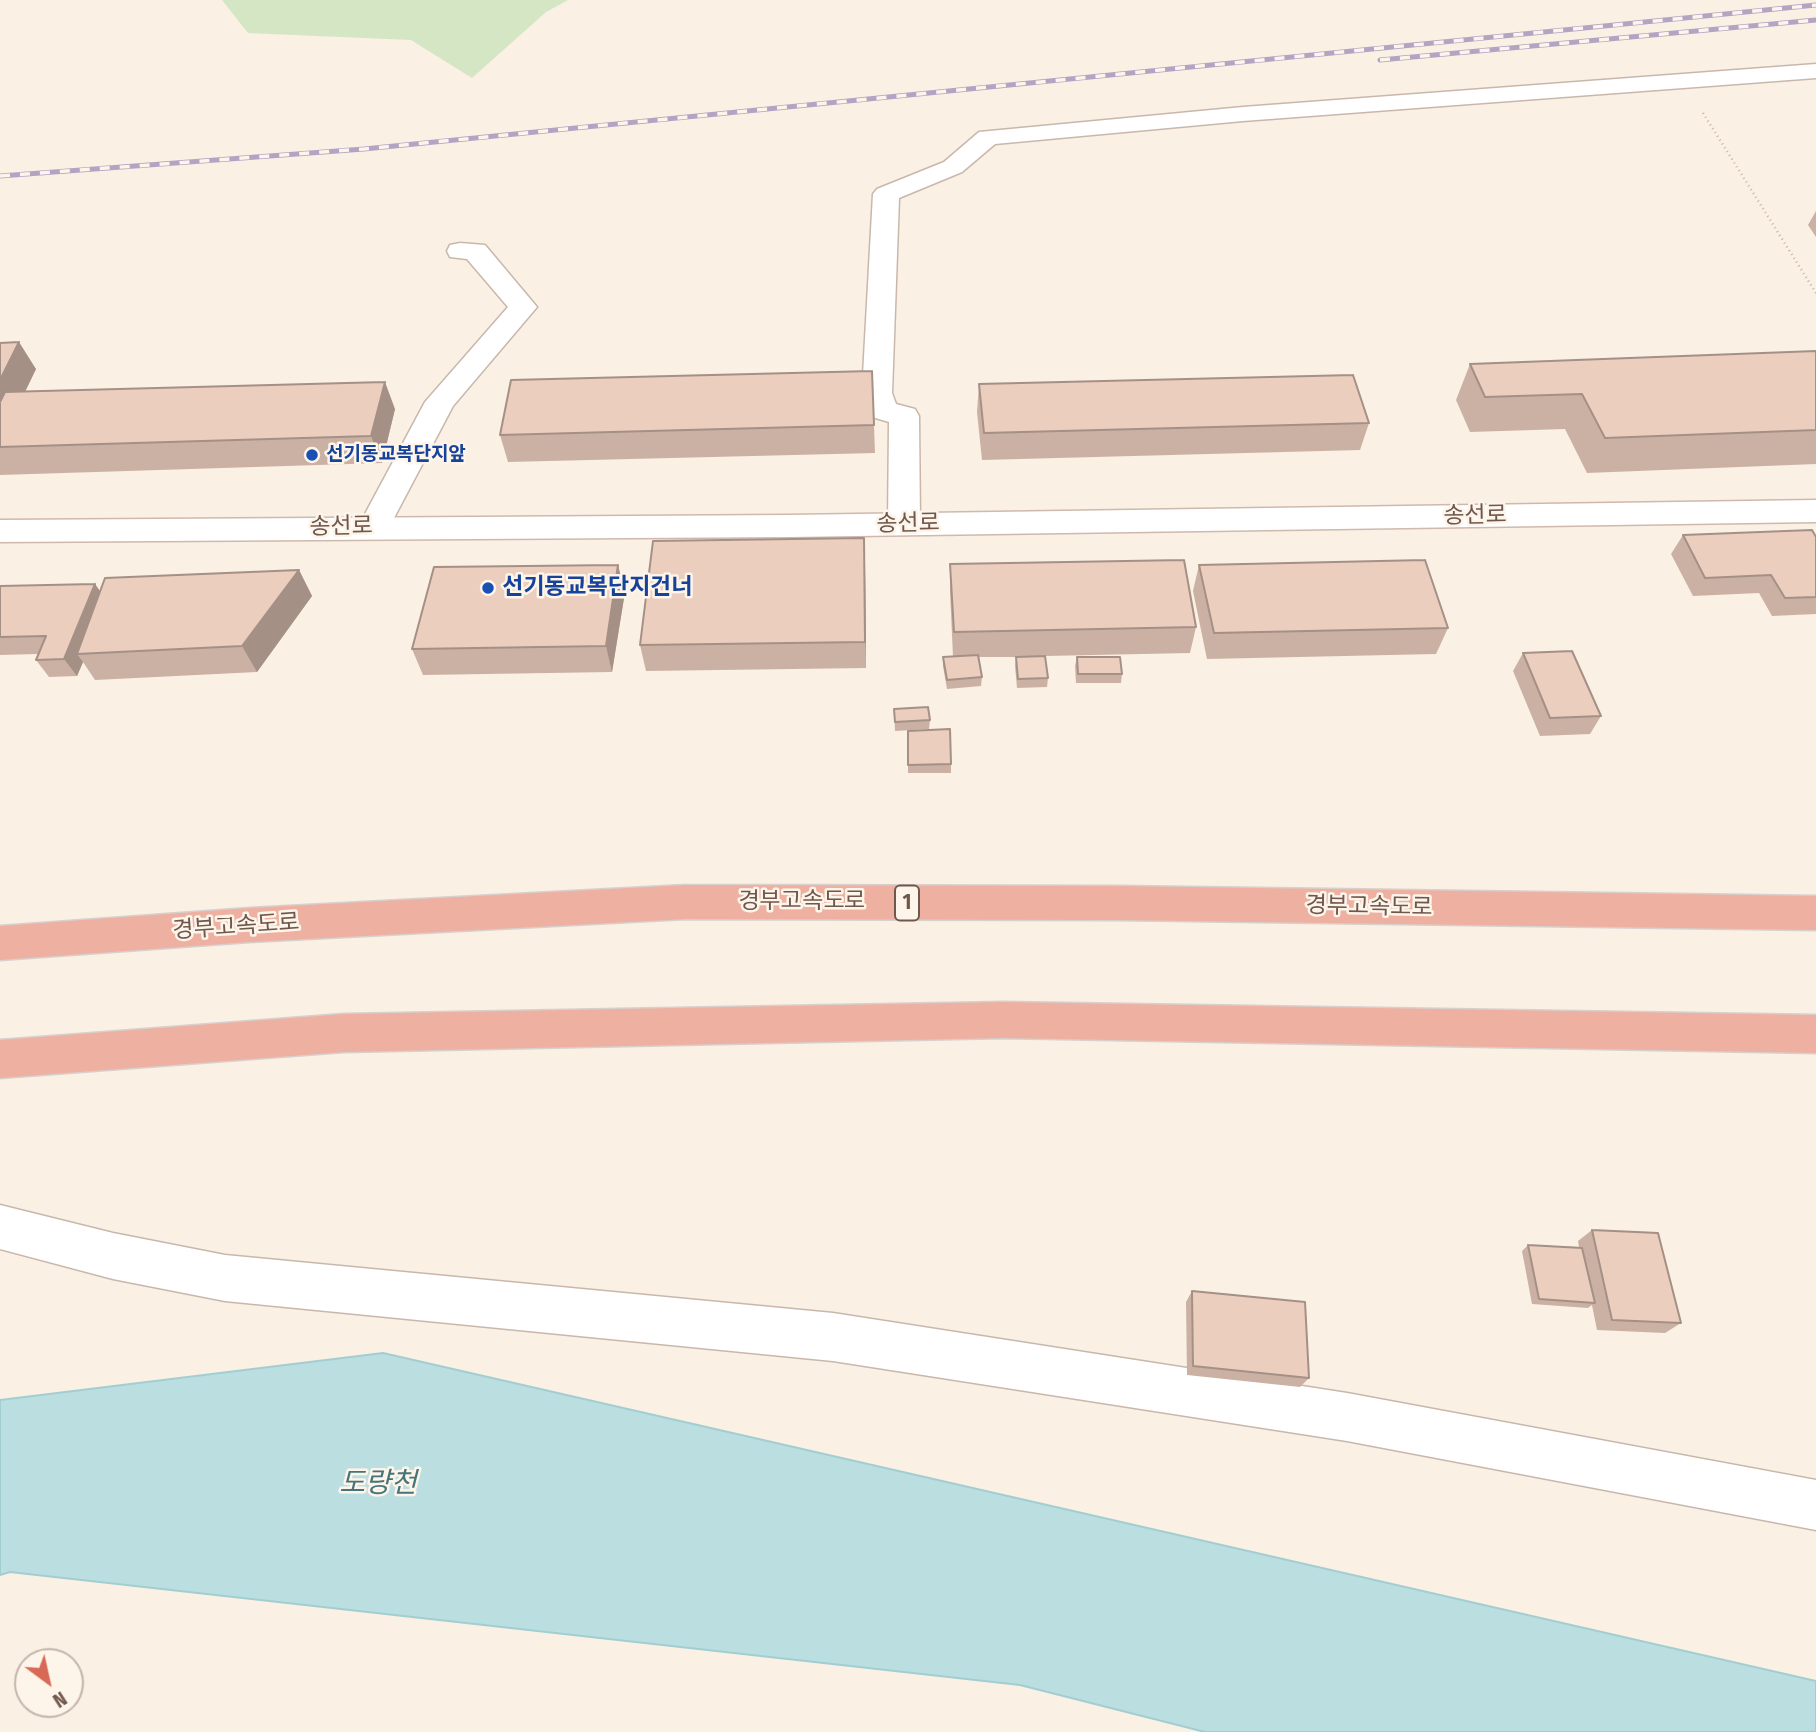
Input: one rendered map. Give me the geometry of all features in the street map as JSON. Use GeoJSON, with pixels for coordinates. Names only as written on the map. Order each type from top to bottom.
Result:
{"type":"FeatureCollection","features":[{"type":"Feature","properties":{"kind":"highway","name":"경부고속도로"},"geometry":{"type":"LineString","coordinates":[[0,943],[250,925],[686,902],[1105,903],[1816,913]]}},
{"type":"Feature","properties":{"kind":"highway"},"geometry":{"type":"LineString","coordinates":[[0,1059],[344,1033],[1003,1020],[1816,1034]]}},
{"type":"Feature","properties":{"kind":"street"},"geometry":{"type":"LineString","coordinates":[[904,524],[904,416],[883,410],[877,393],[886,194],[953,167],[988,137],[1242,114],[1816,71]]}},
{"type":"Feature","properties":{"kind":"street"},"geometry":{"type":"LineString","coordinates":[[374,527],[440,402],[523,307],[475,251],[460,251]]}},
{"type":"Feature","properties":{"kind":"street","name":"송선로"},"geometry":{"type":"LineString","coordinates":[[0,531],[904,524],[1816,512]]}},
{"type":"Feature","properties":{"kind":"street"},"geometry":{"type":"LineString","coordinates":[[0,1227],[113,1256],[225,1278],[832,1337],[1347,1417],[1816,1504]]}},
{"type":"Feature","properties":{"kind":"path"},"geometry":{"type":"LineString","coordinates":[[1683,81],[1816,293]]}},
{"type":"Feature","properties":{"kind":"green space"},"geometry":{"type":"Polygon","coordinates":[[[222,0],[568,0],[546,12],[472,78],[411,40],[248,33],[222,0]]]}},
{"type":"Feature","properties":{"kind":"water","name":"도량천"},"geometry":{"type":"Polygon","coordinates":[[[383,1353],[1816,1681],[1816,1732],[1205,1732],[1020,1685],[10,1572],[0,1575],[0,1400],[383,1353]]]}},
{"type":"Feature","properties":{"kind":"building"},"geometry":{"type":"Polygon","coordinates":[[[19,342],[0,380],[0,343],[19,342]]]}},
{"type":"Feature","properties":{"kind":"building"},"geometry":{"type":"Polygon","coordinates":[[[1816,351],[1816,430],[1605,438],[1582,394],[1485,397],[1470,364],[1816,351]]]}},
{"type":"Feature","properties":{"kind":"building"},"geometry":{"type":"Polygon","coordinates":[[[872,371],[874,425],[500,435],[511,380],[872,371]]]}},
{"type":"Feature","properties":{"kind":"building"},"geometry":{"type":"Polygon","coordinates":[[[1353,375],[1369,423],[984,433],[979,384],[1353,375]]]}},
{"type":"Feature","properties":{"kind":"building"},"geometry":{"type":"Polygon","coordinates":[[[385,382],[371,436],[0,447],[0,402],[5,392],[385,382]]]}},
{"type":"Feature","properties":{"kind":"building"},"geometry":{"type":"Polygon","coordinates":[[[1812,530],[1816,537],[1816,597],[1785,598],[1771,575],[1705,578],[1683,535],[1812,530]]]}},
{"type":"Feature","properties":{"kind":"building"},"geometry":{"type":"Polygon","coordinates":[[[864,538],[865,642],[640,645],[653,541],[864,538]]]}},
{"type":"Feature","properties":{"kind":"building"},"geometry":{"type":"Polygon","coordinates":[[[1184,560],[1196,627],[954,632],[950,564],[1184,560]]]}},
{"type":"Feature","properties":{"kind":"building"},"geometry":{"type":"Polygon","coordinates":[[[1425,560],[1448,628],[1214,633],[1199,565],[1425,560]]]}},
{"type":"Feature","properties":{"kind":"building"},"geometry":{"type":"Polygon","coordinates":[[[618,565],[606,646],[412,649],[434,567],[618,565]]]}},
{"type":"Feature","properties":{"kind":"building"},"geometry":{"type":"Polygon","coordinates":[[[299,570],[242,646],[77,654],[105,578],[299,570]]]}},
{"type":"Feature","properties":{"kind":"building"},"geometry":{"type":"Polygon","coordinates":[[[95,584],[64,659],[36,660],[46,636],[0,637],[0,586],[95,584]]]}},
{"type":"Feature","properties":{"kind":"building"},"geometry":{"type":"Polygon","coordinates":[[[1572,651],[1601,716],[1550,718],[1523,653],[1572,651]]]}},
{"type":"Feature","properties":{"kind":"building"},"geometry":{"type":"Polygon","coordinates":[[[978,655],[982,677],[947,680],[943,657],[978,655]]]}},
{"type":"Feature","properties":{"kind":"building"},"geometry":{"type":"Polygon","coordinates":[[[1045,656],[1048,678],[1018,679],[1016,657],[1045,656]]]}},
{"type":"Feature","properties":{"kind":"building"},"geometry":{"type":"Polygon","coordinates":[[[1077,657],[1120,657],[1122,674],[1078,674],[1077,657]]]}},
{"type":"Feature","properties":{"kind":"building"},"geometry":{"type":"Polygon","coordinates":[[[928,707],[930,720],[895,722],[894,709],[928,707]]]}},
{"type":"Feature","properties":{"kind":"building"},"geometry":{"type":"Polygon","coordinates":[[[950,729],[951,764],[908,765],[908,731],[950,729]]]}},
{"type":"Feature","properties":{"kind":"building"},"geometry":{"type":"Polygon","coordinates":[[[1592,1230],[1658,1233],[1681,1323],[1612,1320],[1592,1230]]]}},
{"type":"Feature","properties":{"kind":"building"},"geometry":{"type":"Polygon","coordinates":[[[1528,1245],[1582,1248],[1595,1303],[1539,1299],[1528,1245]]]}},
{"type":"Feature","properties":{"kind":"building"},"geometry":{"type":"Polygon","coordinates":[[[1192,1291],[1305,1302],[1309,1378],[1193,1366],[1192,1291]]]}},
{"type":"Feature","properties":{"kind":"railway"},"geometry":{"type":"LineString","coordinates":[[0,176],[364,149],[1816,5]]}},
{"type":"Feature","properties":{"kind":"railway"},"geometry":{"type":"LineString","coordinates":[[1380,60],[1816,20]]}},
{"type":"Feature","properties":{"kind":"place","name":"선기동교복단지앞"},"geometry":{"type":"Point","coordinates":[312,455]}},
{"type":"Feature","properties":{"kind":"place","name":"선기동교복단지건너"},"geometry":{"type":"Point","coordinates":[488,588]}}]}
